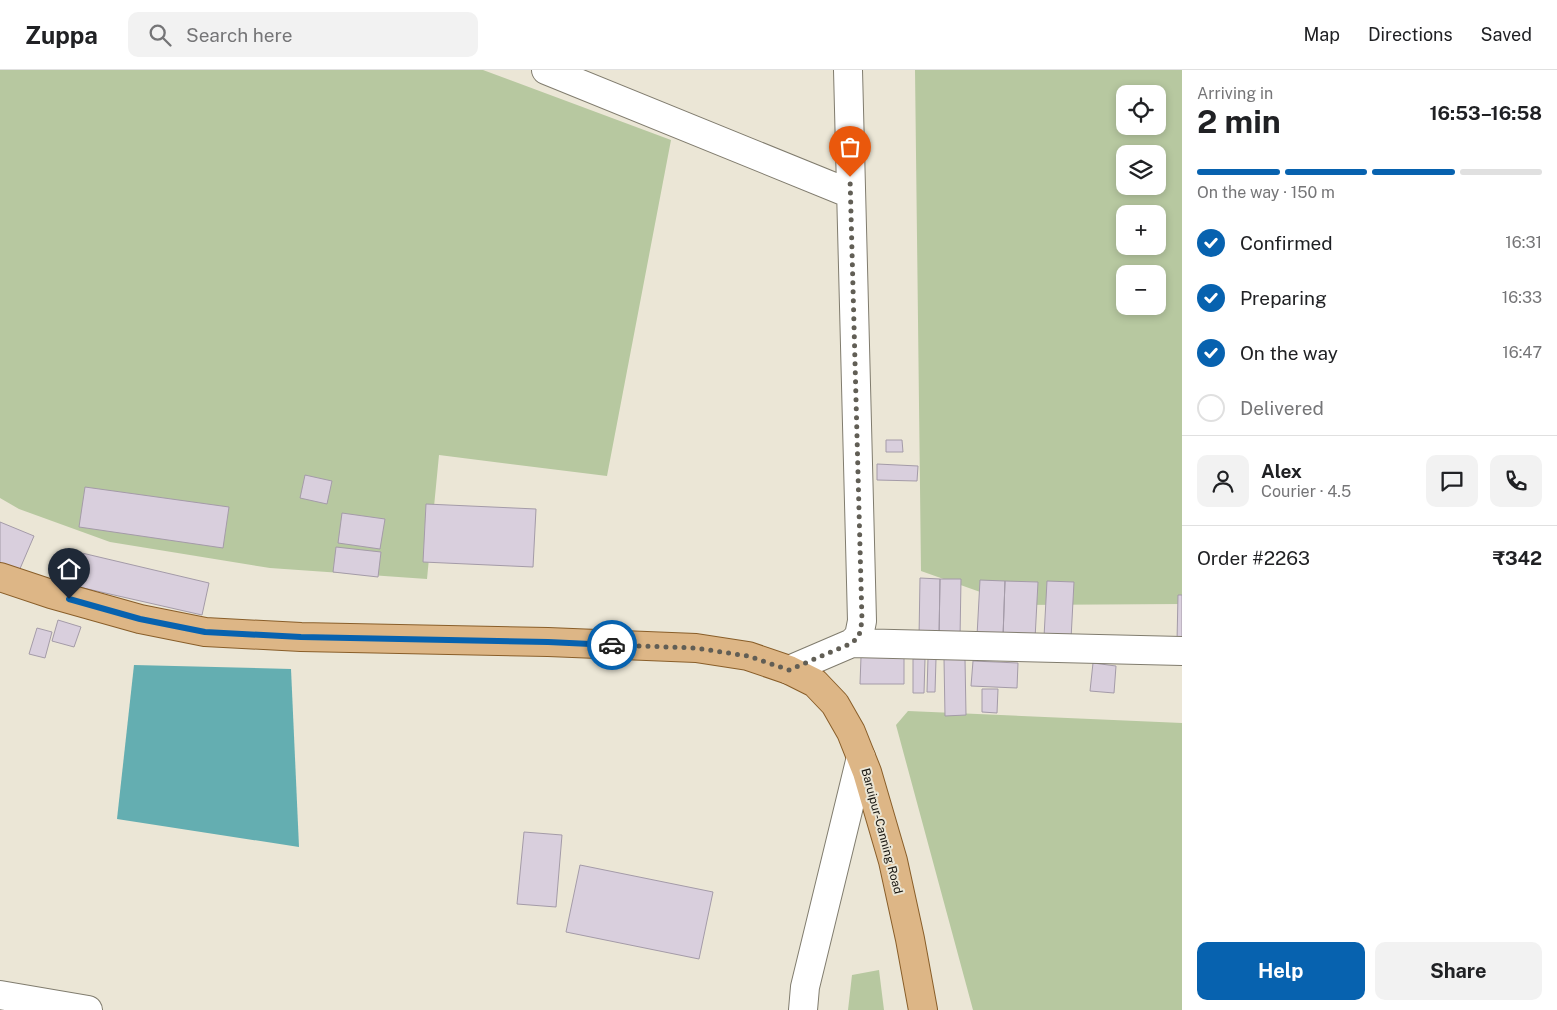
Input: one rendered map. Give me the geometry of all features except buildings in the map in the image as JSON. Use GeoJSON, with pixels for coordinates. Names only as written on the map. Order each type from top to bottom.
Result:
{"type":"FeatureCollection","features":[{"type":"Feature","properties":{"kind":"main road","name":"Baruipur-Canning Road"},"geometry":{"type":"LineString","coordinates":[[0,577],[140,619],[205,632],[301,637],[548,642],[696,648],[748,656],[789,670],[815,684],[835,704],[851,732],[868,772],[893,861],[923,1010]]}},
{"type":"Feature","properties":{"kind":"street"},"geometry":{"type":"LineString","coordinates":[[546,70],[851,194]]}},
{"type":"Feature","properties":{"kind":"street"},"geometry":{"type":"LineString","coordinates":[[789,670],[852,643],[859,636],[862,621],[848,70]]}},
{"type":"Feature","properties":{"kind":"street"},"geometry":{"type":"LineString","coordinates":[[852,643],[1182,650]]}},
{"type":"Feature","properties":{"kind":"street"},"geometry":{"type":"LineString","coordinates":[[803,1010],[805,987],[861,757]]}},
{"type":"Feature","properties":{"kind":"street"},"geometry":{"type":"LineString","coordinates":[[0,995],[88,1010]]}},
{"type":"Feature","properties":{"kind":"green space"},"geometry":{"type":"Polygon","coordinates":[[[0,70],[483,70],[671,140],[607,476],[439,455],[427,579],[270,568],[110,542],[19,509],[0,498],[0,70]]]}},
{"type":"Feature","properties":{"kind":"green space"},"geometry":{"type":"Polygon","coordinates":[[[915,70],[1182,70],[1182,604],[1017,605],[921,571],[915,70]]]}},
{"type":"Feature","properties":{"kind":"green space"},"geometry":{"type":"Polygon","coordinates":[[[908,711],[1182,723],[1182,1010],[973,1010],[896,725],[908,711]]]}},
{"type":"Feature","properties":{"kind":"green space"},"geometry":{"type":"Polygon","coordinates":[[[879,970],[884,1010],[848,1010],[852,975],[879,970]]]}},
{"type":"Feature","properties":{"kind":"water"},"geometry":{"type":"Polygon","coordinates":[[[134,665],[291,669],[299,847],[117,819],[134,665]]]}},
{"type":"Feature","properties":{"kind":"way so far"},"geometry":{"type":"LineString","coordinates":[[612,645],[696,648],[748,656],[789,670],[829,651],[852,643],[859,636],[862,621],[850,177]]}},
{"type":"Feature","properties":{"kind":"route"},"geometry":{"type":"LineString","coordinates":[[69,599],[140,619],[205,632],[301,637],[612,645]]}}]}
